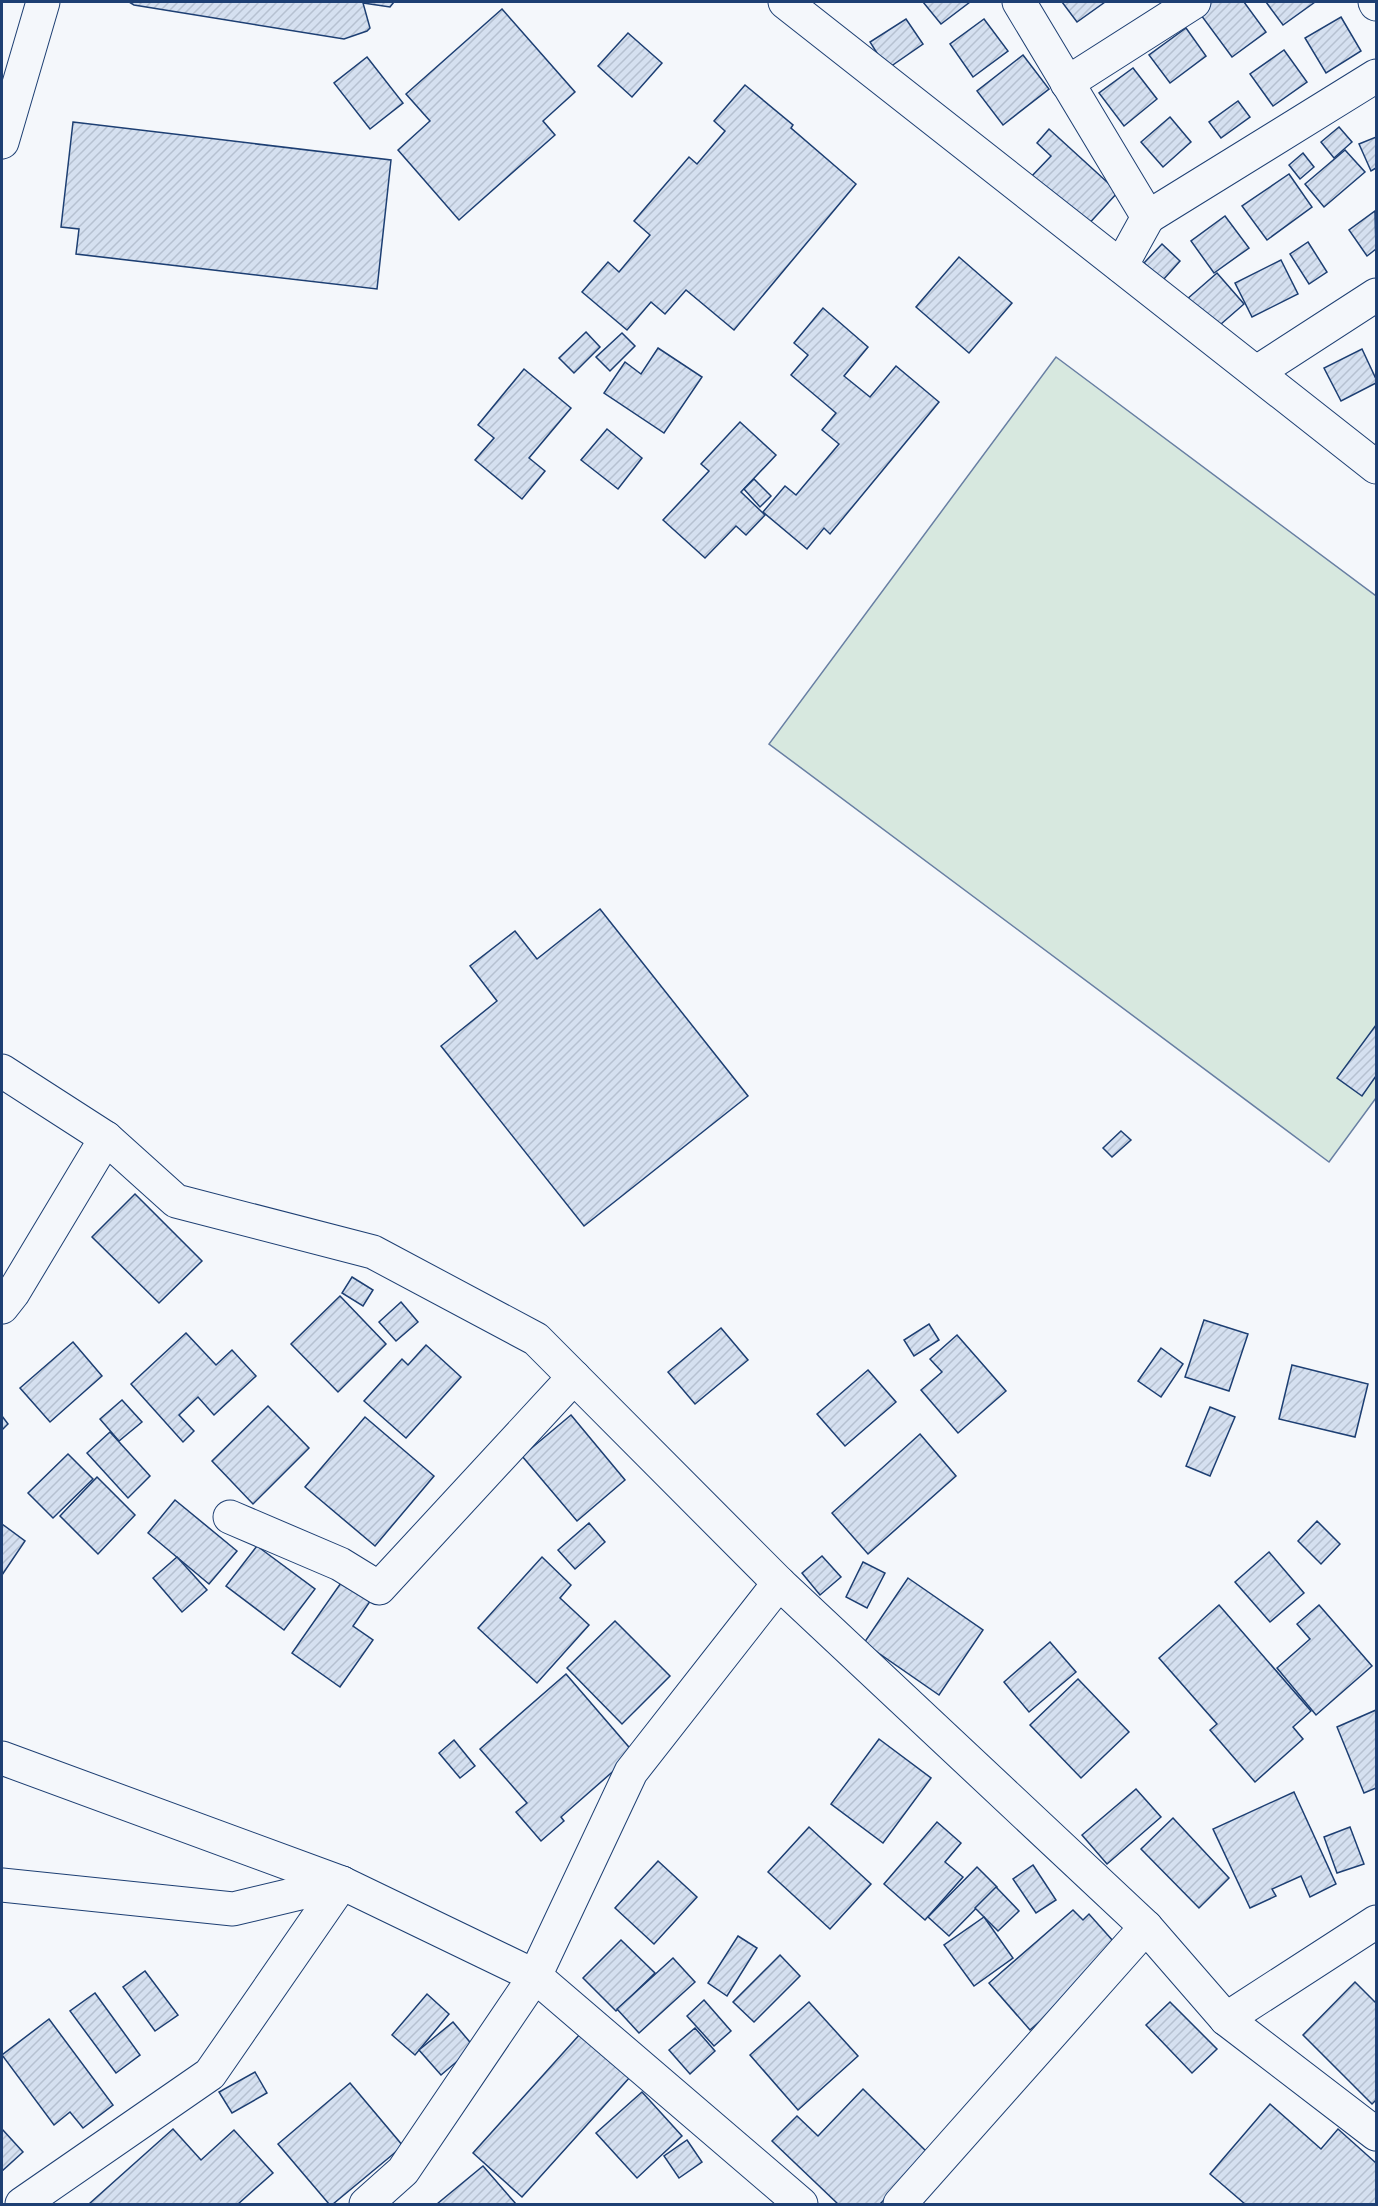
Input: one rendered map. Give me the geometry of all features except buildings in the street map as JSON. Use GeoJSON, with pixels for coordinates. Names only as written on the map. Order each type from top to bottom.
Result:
{"type":"FeatureCollection","features":[{"type":"Feature","properties":{"kind":"street"},"geometry":{"type":"LineString","coordinates":[[2,142],[43,2]]}},
{"type":"Feature","properties":{"kind":"street"},"geometry":{"type":"LineString","coordinates":[[1019,2],[1148,217]]}},
{"type":"Feature","properties":{"kind":"street"},"geometry":{"type":"LineString","coordinates":[[1067,83],[1194,2]]}},
{"type":"Feature","properties":{"kind":"street"},"geometry":{"type":"LineString","coordinates":[[806,6],[1121,266],[1377,466]]}},
{"type":"Feature","properties":{"kind":"street"},"geometry":{"type":"LineString","coordinates":[[1121,266],[1148,217],[1377,76]]}},
{"type":"Feature","properties":{"kind":"street"},"geometry":{"type":"LineString","coordinates":[[1257,372],[1377,295]]}},
{"type":"Feature","properties":{"kind":"street"},"geometry":{"type":"LineString","coordinates":[[2,1071],[106,1138],[176,1201],[373,1252],[536,1339],[779,1583],[1146,1927],[1226,2019],[1377,2134]]}},
{"type":"Feature","properties":{"kind":"street"},"geometry":{"type":"LineString","coordinates":[[2,1307],[14,1293],[106,1138]]}},
{"type":"Feature","properties":{"kind":"street"},"geometry":{"type":"LineString","coordinates":[[230,1517],[340,1564],[379,1588],[574,1377]]}},
{"type":"Feature","properties":{"kind":"street"},"geometry":{"type":"LineString","coordinates":[[366,2205],[403,2171],[535,1976],[631,1772],[779,1583]]}},
{"type":"Feature","properties":{"kind":"street"},"geometry":{"type":"LineString","coordinates":[[2,1758],[342,1883],[535,1976],[801,2205]]}},
{"type":"Feature","properties":{"kind":"street"},"geometry":{"type":"LineString","coordinates":[[2,1885],[233,1909],[342,1883]]}},
{"type":"Feature","properties":{"kind":"street"},"geometry":{"type":"LineString","coordinates":[[22,2205],[28,2198],[210,2074],[342,1883]]}},
{"type":"Feature","properties":{"kind":"street"},"geometry":{"type":"LineString","coordinates":[[1226,2019],[1377,1922]]}},
{"type":"Feature","properties":{"kind":"street"},"geometry":{"type":"LineString","coordinates":[[900,2205],[1146,1927]]}},
{"type":"Feature","properties":{"kind":"shaded area"},"geometry":{"type":"Polygon","coordinates":[[[1056,357],[1376,596],[1376,1098],[1329,1162],[769,744],[1056,357]]]}}]}
